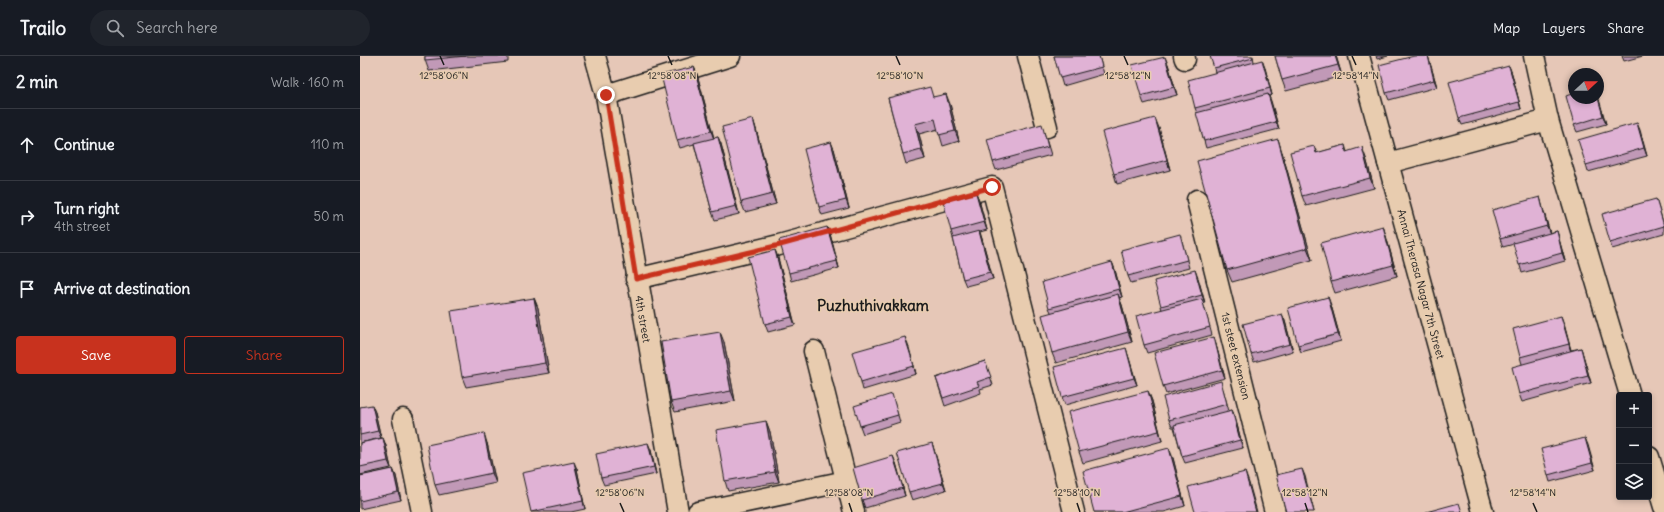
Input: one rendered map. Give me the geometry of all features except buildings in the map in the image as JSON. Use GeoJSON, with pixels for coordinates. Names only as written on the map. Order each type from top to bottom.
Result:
{"type":"FeatureCollection","features":[{"type":"Feature","properties":{"kind":"street","name":"4th street"},"geometry":{"type":"LineString","coordinates":[[595,56],[606,95],[636,279],[678,512]]}},
{"type":"Feature","properties":{"kind":"street"},"geometry":{"type":"LineString","coordinates":[[1028,56],[1047,127]]}},
{"type":"Feature","properties":{"kind":"street","name":"Annai Therasa Nagar 7th Street"},"geometry":{"type":"LineString","coordinates":[[1359,56],[1483,512]]}},
{"type":"Feature","properties":{"kind":"street"},"geometry":{"type":"LineString","coordinates":[[1534,56],[1548,120],[1629,392]]}},
{"type":"Feature","properties":{"kind":"street"},"geometry":{"type":"LineString","coordinates":[[606,95],[724,57]]}},
{"type":"Feature","properties":{"kind":"street"},"geometry":{"type":"LineString","coordinates":[[1388,163],[1548,120]]}},
{"type":"Feature","properties":{"kind":"street"},"geometry":{"type":"LineString","coordinates":[[636,279],[780,245],[992,187],[1074,512]]}},
{"type":"Feature","properties":{"kind":"street","name":"1st steet extension"},"geometry":{"type":"LineString","coordinates":[[1197,200],[1275,512]]}},
{"type":"Feature","properties":{"kind":"street"},"geometry":{"type":"LineString","coordinates":[[814,351],[854,512]]}},
{"type":"Feature","properties":{"kind":"street"},"geometry":{"type":"LineString","coordinates":[[403,419],[422,512]]}},
{"type":"Feature","properties":{"kind":"street"},"geometry":{"type":"LineString","coordinates":[[1651,464],[1664,508]]}},
{"type":"Feature","properties":{"kind":"street"},"geometry":{"type":"LineString","coordinates":[[698,512],[846,481]]}},
{"type":"Feature","properties":{"kind":"district","name":"Puzhuthivakkam"},"geometry":{"type":"Point","coordinates":[873,305]}},
{"type":"Feature","properties":{"kind":"route"},"geometry":{"type":"LineString","coordinates":[[606,95],[636,279],[780,245],[992,187]]}}]}
